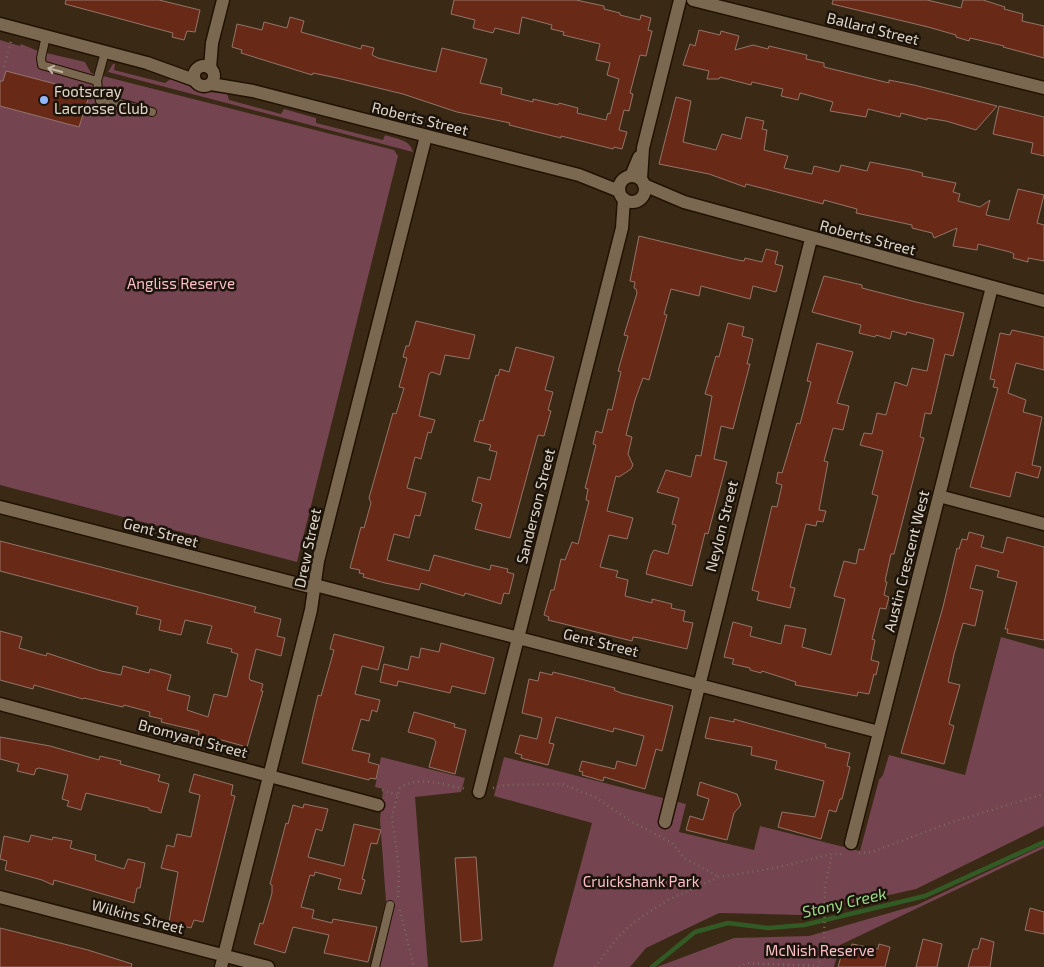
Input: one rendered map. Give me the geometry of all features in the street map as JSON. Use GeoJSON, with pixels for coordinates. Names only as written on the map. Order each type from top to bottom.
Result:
{"type":"FeatureCollection","features":[{"type":"Feature","properties":{"kind":"street"},"geometry":{"type":"LineString","coordinates":[[204,73],[223,0]]}},
{"type":"Feature","properties":{"kind":"street","name":"Sanderson Street"},"geometry":{"type":"LineString","coordinates":[[479,792],[680,0]]}},
{"type":"Feature","properties":{"kind":"street","name":"Ballard Street"},"geometry":{"type":"LineString","coordinates":[[693,0],[1044,88]]}},
{"type":"Feature","properties":{"kind":"street","name":"Roberts Street"},"geometry":{"type":"LineString","coordinates":[[0,24],[147,63],[204,73],[253,91],[684,202],[811,239],[1044,301]]}},
{"type":"Feature","properties":{"kind":"street","name":"Drew Street"},"geometry":{"type":"LineString","coordinates":[[223,961],[309,619],[318,561],[426,136]]}},
{"type":"Feature","properties":{"kind":"street","name":"Neylon Street"},"geometry":{"type":"LineString","coordinates":[[665,822],[698,684],[811,239]]}},
{"type":"Feature","properties":{"kind":"street","name":"Austin Crescent West"},"geometry":{"type":"LineString","coordinates":[[852,843],[992,287]]}},
{"type":"Feature","properties":{"kind":"street"},"geometry":{"type":"LineString","coordinates":[[939,496],[1044,524]]}},
{"type":"Feature","properties":{"kind":"street","name":"Gent Street"},"geometry":{"type":"LineString","coordinates":[[0,507],[698,684],[879,732]]}},
{"type":"Feature","properties":{"kind":"street","name":"Bromyard Street"},"geometry":{"type":"LineString","coordinates":[[0,704],[378,805]]}},
{"type":"Feature","properties":{"kind":"street","name":"Wilkins Street"},"geometry":{"type":"LineString","coordinates":[[0,897],[223,961],[268,967]]}},
{"type":"Feature","properties":{"kind":"lane"},"geometry":{"type":"LineString","coordinates":[[46,36],[41,58],[42,65],[97,81]]}},
{"type":"Feature","properties":{"kind":"lane"},"geometry":{"type":"LineString","coordinates":[[105,52],[97,81],[98,97],[103,103],[119,103],[152,112]]}},
{"type":"Feature","properties":{"kind":"lane"},"geometry":{"type":"LineString","coordinates":[[375,967],[390,905]]}},
{"type":"Feature","properties":{"kind":"path"},"geometry":{"type":"LineString","coordinates":[[4,67],[12,40]]}},
{"type":"Feature","properties":{"kind":"path"},"geometry":{"type":"LineString","coordinates":[[414,967],[398,898],[400,870],[392,828],[392,816],[397,795],[404,785],[417,782],[440,784],[479,792],[506,784],[562,784],[595,797],[632,822],[672,843],[684,858],[719,877]]}},
{"type":"Feature","properties":{"kind":"path"},"geometry":{"type":"LineString","coordinates":[[382,790],[397,795]]}},
{"type":"Feature","properties":{"kind":"path"},"geometry":{"type":"LineString","coordinates":[[595,967],[618,937],[634,922],[668,900],[719,877],[775,868],[832,854],[872,852],[949,822],[1044,794]]}},
{"type":"Feature","properties":{"kind":"path"},"geometry":{"type":"LineString","coordinates":[[739,967],[747,963],[819,967],[824,947],[825,886],[832,854]]}},
{"type":"Feature","properties":{"kind":"green space","name":"Angliss Reserve"},"geometry":{"type":"Polygon","coordinates":[[[0,40],[85,62],[91,73],[394,150],[398,156],[297,562],[0,485],[0,40]]]}},
{"type":"Feature","properties":{"kind":"green space"},"geometry":{"type":"Polygon","coordinates":[[[113,64],[115,64],[114,70],[165,83],[172,78],[204,92],[227,93],[229,100],[281,114],[284,109],[316,118],[316,123],[383,140],[385,135],[406,142],[413,152],[108,72],[113,64]]]}},
{"type":"Feature","properties":{"kind":"green space","name":"Cruickshank Park"},"geometry":{"type":"Polygon","coordinates":[[[1001,637],[1044,649],[1044,826],[916,889],[800,915],[719,913],[646,948],[630,967],[553,967],[592,823],[494,796],[504,757],[686,804],[679,832],[754,850],[760,826],[860,851],[879,780],[883,775],[889,755],[965,775],[1001,637]]]}},
{"type":"Feature","properties":{"kind":"green space"},"geometry":{"type":"Polygon","coordinates":[[[381,757],[465,778],[461,792],[415,797],[428,967],[370,967],[386,901],[380,820],[383,789],[375,787],[381,757]]]}},
{"type":"Feature","properties":{"kind":"green space","name":"McNish Reserve"},"geometry":{"type":"Polygon","coordinates":[[[1044,845],[1044,848],[840,945],[834,967],[657,967],[734,938],[809,936],[917,905],[1044,845]]]}},
{"type":"Feature","properties":{"kind":"building"},"geometry":{"type":"Polygon","coordinates":[[[66,0],[159,0],[200,10],[195,32],[187,31],[184,40],[172,37],[173,33],[65,4],[66,0]]]}},
{"type":"Feature","properties":{"kind":"building"},"geometry":{"type":"Polygon","coordinates":[[[454,0],[576,0],[604,6],[604,9],[640,20],[641,15],[651,18],[648,30],[652,31],[646,56],[640,55],[630,93],[633,94],[629,111],[624,110],[619,130],[627,132],[622,149],[614,147],[613,149],[561,136],[561,138],[509,125],[510,123],[457,112],[403,94],[337,78],[313,73],[312,75],[241,53],[242,50],[232,47],[237,24],[262,30],[264,22],[287,28],[290,17],[304,21],[301,32],[361,49],[362,45],[374,48],[372,55],[378,58],[436,72],[442,48],[487,59],[480,83],[502,88],[501,94],[533,102],[533,99],[558,105],[559,103],[578,108],[577,113],[606,120],[608,113],[610,114],[619,79],[607,75],[610,63],[596,60],[600,44],[563,35],[564,32],[551,29],[552,25],[522,17],[519,34],[495,28],[493,33],[473,28],[475,20],[451,14],[454,0]]]}},
{"type":"Feature","properties":{"kind":"building"},"geometry":{"type":"Polygon","coordinates":[[[833,0],[927,0],[961,8],[963,0],[983,0],[1005,7],[1004,9],[1023,14],[1022,21],[1044,26],[1044,58],[970,38],[969,41],[928,27],[832,4],[833,0]]]}},
{"type":"Feature","properties":{"kind":"building"},"geometry":{"type":"Polygon","coordinates":[[[699,30],[720,35],[721,31],[739,36],[735,50],[753,45],[768,49],[769,46],[807,55],[806,59],[824,63],[824,67],[889,83],[889,80],[914,85],[997,106],[976,130],[946,121],[927,118],[927,120],[901,113],[900,117],[868,109],[866,117],[830,111],[833,102],[800,93],[798,100],[781,96],[783,89],[752,82],[751,85],[720,77],[719,79],[707,79],[709,71],[683,65],[690,44],[695,46],[699,30]]]}},
{"type":"Feature","properties":{"kind":"building","name":"Footscray Lacrosse Club"},"geometry":{"type":"Polygon","coordinates":[[[6,71],[90,93],[79,127],[0,106],[0,81],[3,81],[6,71]]]}},
{"type":"Feature","properties":{"kind":"building"},"geometry":{"type":"Polygon","coordinates":[[[676,97],[691,101],[683,142],[716,150],[722,134],[741,139],[746,117],[764,121],[762,129],[767,130],[764,150],[788,156],[784,168],[812,174],[814,166],[839,172],[841,165],[867,171],[870,162],[911,170],[923,173],[922,176],[956,183],[953,192],[960,194],[958,201],[980,207],[990,200],[986,215],[1009,220],[1018,189],[1044,195],[1037,223],[1044,225],[1044,261],[1028,258],[1028,262],[1013,258],[1014,254],[1010,252],[978,244],[977,250],[953,246],[957,228],[934,238],[932,233],[912,228],[912,225],[856,213],[857,209],[824,200],[823,204],[746,184],[745,187],[709,174],[659,164],[676,97]]]}},
{"type":"Feature","properties":{"kind":"building"},"geometry":{"type":"Polygon","coordinates":[[[999,106],[1044,117],[1044,156],[1031,153],[1033,143],[993,134],[999,106]]]}},
{"type":"Feature","properties":{"kind":"building"},"geometry":{"type":"Polygon","coordinates":[[[639,236],[744,261],[745,258],[762,262],[766,249],[778,252],[775,264],[783,266],[776,292],[753,286],[750,299],[701,286],[699,296],[671,289],[664,314],[667,315],[649,380],[643,378],[626,435],[632,437],[628,454],[633,465],[631,469],[619,477],[616,476],[607,511],[633,518],[627,539],[609,535],[600,567],[618,571],[616,577],[628,580],[625,596],[652,603],[652,599],[672,604],[671,608],[685,611],[683,621],[693,623],[687,649],[640,638],[633,637],[632,641],[548,620],[549,617],[544,615],[551,590],[554,590],[561,559],[565,560],[572,542],[578,544],[589,501],[586,500],[588,489],[585,488],[596,445],[593,444],[596,431],[602,433],[608,409],[612,410],[621,372],[618,371],[628,336],[624,335],[637,293],[634,288],[635,282],[630,281],[639,236]]]}},
{"type":"Feature","properties":{"kind":"building"},"geometry":{"type":"Polygon","coordinates":[[[824,276],[862,285],[862,288],[964,313],[953,356],[945,354],[931,414],[925,413],[920,437],[924,438],[894,554],[891,554],[885,581],[887,582],[884,595],[889,597],[886,609],[880,608],[872,639],[875,640],[871,660],[879,662],[876,675],[874,674],[869,694],[858,692],[857,696],[795,685],[796,682],[732,664],[734,659],[724,657],[733,622],[752,627],[750,636],[781,644],[785,625],[806,629],[802,647],[831,655],[845,599],[834,596],[844,561],[856,564],[859,549],[864,550],[878,496],[872,494],[883,451],[860,445],[864,433],[872,434],[877,413],[886,415],[895,382],[907,386],[912,368],[927,371],[934,339],[907,332],[906,335],[892,331],[890,339],[876,335],[875,337],[859,333],[861,325],[812,312],[824,276]]]}},
{"type":"Feature","properties":{"kind":"building"},"geometry":{"type":"Polygon","coordinates":[[[416,321],[475,335],[469,359],[445,355],[440,375],[432,372],[429,374],[419,416],[435,420],[431,433],[428,432],[421,459],[415,457],[407,488],[426,493],[420,516],[415,515],[409,538],[394,534],[387,560],[429,571],[434,555],[490,570],[491,565],[508,569],[507,572],[514,574],[509,594],[504,593],[501,604],[465,593],[464,596],[421,583],[419,590],[385,583],[363,577],[364,574],[359,573],[360,570],[350,568],[361,527],[364,528],[371,503],[369,498],[393,413],[396,414],[404,388],[399,387],[407,358],[403,357],[406,346],[409,346],[416,321]]]}},
{"type":"Feature","properties":{"kind":"building"},"geometry":{"type":"Polygon","coordinates":[[[728,323],[744,327],[742,336],[753,339],[747,364],[750,364],[733,429],[721,426],[714,459],[727,462],[708,534],[705,533],[692,586],[646,574],[654,550],[668,554],[676,525],[672,524],[679,498],[657,492],[666,470],[691,477],[696,455],[701,456],[712,396],[705,394],[716,356],[719,357],[728,323]]]}},
{"type":"Feature","properties":{"kind":"building"},"geometry":{"type":"Polygon","coordinates":[[[1012,330],[1044,337],[1044,370],[1016,363],[1008,393],[1026,400],[1023,412],[1042,417],[1032,465],[1041,467],[1038,478],[1016,472],[1010,497],[970,487],[998,388],[993,387],[995,380],[990,379],[1000,333],[1010,335],[1012,330]]]}},
{"type":"Feature","properties":{"kind":"building"},"geometry":{"type":"Polygon","coordinates":[[[817,343],[853,352],[837,403],[849,406],[843,430],[833,428],[824,461],[828,462],[819,510],[826,511],[823,522],[817,521],[816,526],[806,524],[790,587],[795,588],[790,608],[757,600],[759,592],[752,590],[772,506],[777,507],[782,485],[776,483],[778,472],[782,473],[797,423],[800,424],[811,382],[807,381],[817,343]]]}},
{"type":"Feature","properties":{"kind":"building"},"geometry":{"type":"Polygon","coordinates":[[[516,347],[554,357],[545,390],[553,392],[548,410],[551,411],[544,436],[538,435],[510,538],[475,529],[482,504],[472,501],[478,477],[490,480],[497,452],[489,450],[491,445],[474,441],[480,420],[483,421],[496,375],[498,376],[500,369],[509,372],[516,347]]]}},
{"type":"Feature","properties":{"kind":"building"},"geometry":{"type":"Polygon","coordinates":[[[969,532],[984,536],[981,547],[1003,553],[1007,537],[1044,547],[1044,640],[1007,633],[1008,629],[1005,629],[1017,582],[997,577],[999,571],[976,565],[970,588],[983,591],[975,626],[963,623],[954,654],[948,682],[960,685],[949,724],[954,726],[944,764],[901,753],[943,607],[957,548],[959,549],[962,539],[967,540],[969,532]]]}},
{"type":"Feature","properties":{"kind":"building"},"geometry":{"type":"Polygon","coordinates":[[[0,541],[256,607],[254,612],[281,619],[277,636],[285,638],[281,656],[256,649],[249,677],[250,680],[263,684],[261,691],[263,691],[247,747],[211,737],[210,741],[198,737],[199,731],[161,722],[162,719],[149,716],[150,712],[124,705],[123,707],[83,699],[34,685],[33,689],[0,680],[0,631],[22,637],[19,648],[46,656],[47,653],[101,671],[121,675],[123,666],[149,673],[150,669],[171,675],[167,690],[190,696],[187,710],[208,717],[214,694],[227,697],[238,654],[231,652],[232,649],[207,643],[212,626],[185,620],[181,635],[159,630],[161,620],[136,614],[138,607],[0,571],[0,541]]]}},
{"type":"Feature","properties":{"kind":"building"},"geometry":{"type":"Polygon","coordinates":[[[334,634],[384,647],[378,670],[362,666],[355,694],[380,700],[377,712],[372,710],[369,721],[361,719],[352,750],[370,754],[368,762],[379,765],[376,779],[370,778],[369,780],[302,763],[318,695],[321,696],[334,650],[330,649],[334,634]]]}},
{"type":"Feature","properties":{"kind":"building"},"geometry":{"type":"Polygon","coordinates":[[[441,643],[494,658],[485,694],[452,686],[450,693],[398,681],[397,686],[380,682],[384,664],[408,670],[411,656],[419,658],[421,648],[439,652],[441,643]]]}},
{"type":"Feature","properties":{"kind":"building"},"geometry":{"type":"Polygon","coordinates":[[[540,672],[552,675],[553,672],[577,678],[615,688],[614,690],[621,693],[673,706],[662,751],[656,749],[645,789],[604,777],[603,781],[582,775],[583,772],[579,771],[582,761],[615,769],[617,761],[636,766],[644,736],[614,728],[613,732],[556,717],[549,743],[554,744],[548,765],[521,758],[522,755],[515,753],[520,735],[537,739],[542,718],[522,713],[529,679],[538,681],[540,672]]]}},
{"type":"Feature","properties":{"kind":"building"},"geometry":{"type":"Polygon","coordinates":[[[414,712],[455,724],[454,727],[466,730],[455,774],[429,767],[436,742],[434,739],[408,732],[414,712]]]}},
{"type":"Feature","properties":{"kind":"building"},"geometry":{"type":"Polygon","coordinates":[[[710,717],[734,722],[734,719],[826,744],[825,747],[850,753],[847,766],[850,767],[842,799],[840,799],[836,812],[829,810],[821,839],[778,827],[782,812],[815,817],[824,781],[775,769],[777,761],[751,755],[752,747],[705,738],[710,717]]]}},
{"type":"Feature","properties":{"kind":"building"},"geometry":{"type":"Polygon","coordinates":[[[0,737],[50,746],[99,760],[100,756],[121,761],[120,764],[160,775],[158,781],[169,784],[161,813],[149,810],[149,808],[86,793],[81,810],[67,806],[69,801],[62,799],[68,775],[39,768],[36,769],[34,775],[17,771],[19,764],[0,759],[0,737]]]}},
{"type":"Feature","properties":{"kind":"building"},"geometry":{"type":"Polygon","coordinates":[[[194,774],[233,785],[231,795],[235,796],[203,922],[194,920],[191,928],[169,922],[178,872],[161,868],[167,845],[174,847],[177,834],[191,837],[200,795],[189,792],[194,774]]]}},
{"type":"Feature","properties":{"kind":"building"},"geometry":{"type":"Polygon","coordinates":[[[700,782],[737,794],[741,805],[734,813],[727,840],[686,830],[690,816],[703,820],[709,799],[697,795],[700,782]]]}},
{"type":"Feature","properties":{"kind":"building"},"geometry":{"type":"Polygon","coordinates":[[[304,804],[328,809],[322,831],[316,829],[308,857],[344,866],[354,824],[381,830],[377,844],[371,843],[362,879],[365,880],[361,894],[338,889],[341,879],[315,872],[314,876],[310,875],[301,907],[314,910],[312,918],[332,923],[333,919],[377,927],[368,962],[324,953],[329,935],[293,927],[285,953],[254,944],[260,923],[263,924],[272,893],[272,885],[270,884],[286,823],[288,824],[293,805],[303,808],[304,804]]]}},
{"type":"Feature","properties":{"kind":"building"},"geometry":{"type":"Polygon","coordinates":[[[31,835],[52,840],[53,837],[72,841],[70,848],[96,855],[95,860],[124,869],[128,859],[145,863],[140,888],[137,888],[134,903],[54,880],[53,885],[5,870],[7,861],[0,859],[4,836],[29,842],[31,835]]]}},
{"type":"Feature","properties":{"kind":"building"},"geometry":{"type":"Polygon","coordinates":[[[476,857],[482,940],[461,942],[455,858],[476,857]]]}},
{"type":"Feature","properties":{"kind":"building"},"geometry":{"type":"Polygon","coordinates":[[[1030,908],[1044,912],[1044,934],[1025,930],[1030,908]]]}},
{"type":"Feature","properties":{"kind":"building"},"geometry":{"type":"Polygon","coordinates":[[[0,928],[88,950],[132,964],[131,967],[0,967],[0,928]]]}},
{"type":"Feature","properties":{"kind":"building"},"geometry":{"type":"Polygon","coordinates":[[[981,938],[994,942],[990,967],[968,967],[973,949],[978,949],[981,938]]]}},
{"type":"Feature","properties":{"kind":"building"},"geometry":{"type":"Polygon","coordinates":[[[923,939],[942,944],[937,967],[916,967],[923,939]]]}},
{"type":"Feature","properties":{"kind":"building"},"geometry":{"type":"Polygon","coordinates":[[[852,944],[878,949],[879,944],[890,947],[885,967],[838,967],[842,953],[849,955],[852,944]]]}},
{"type":"Feature","properties":{"kind":"waterway","name":"Stony Creek"},"geometry":{"type":"LineString","coordinates":[[652,967],[695,932],[728,923],[768,928],[804,925],[925,896],[1044,842]]}},
{"type":"Feature","properties":{"kind":"place","name":"Footscray Lacrosse Club"},"geometry":{"type":"Point","coordinates":[44,100]}}]}
